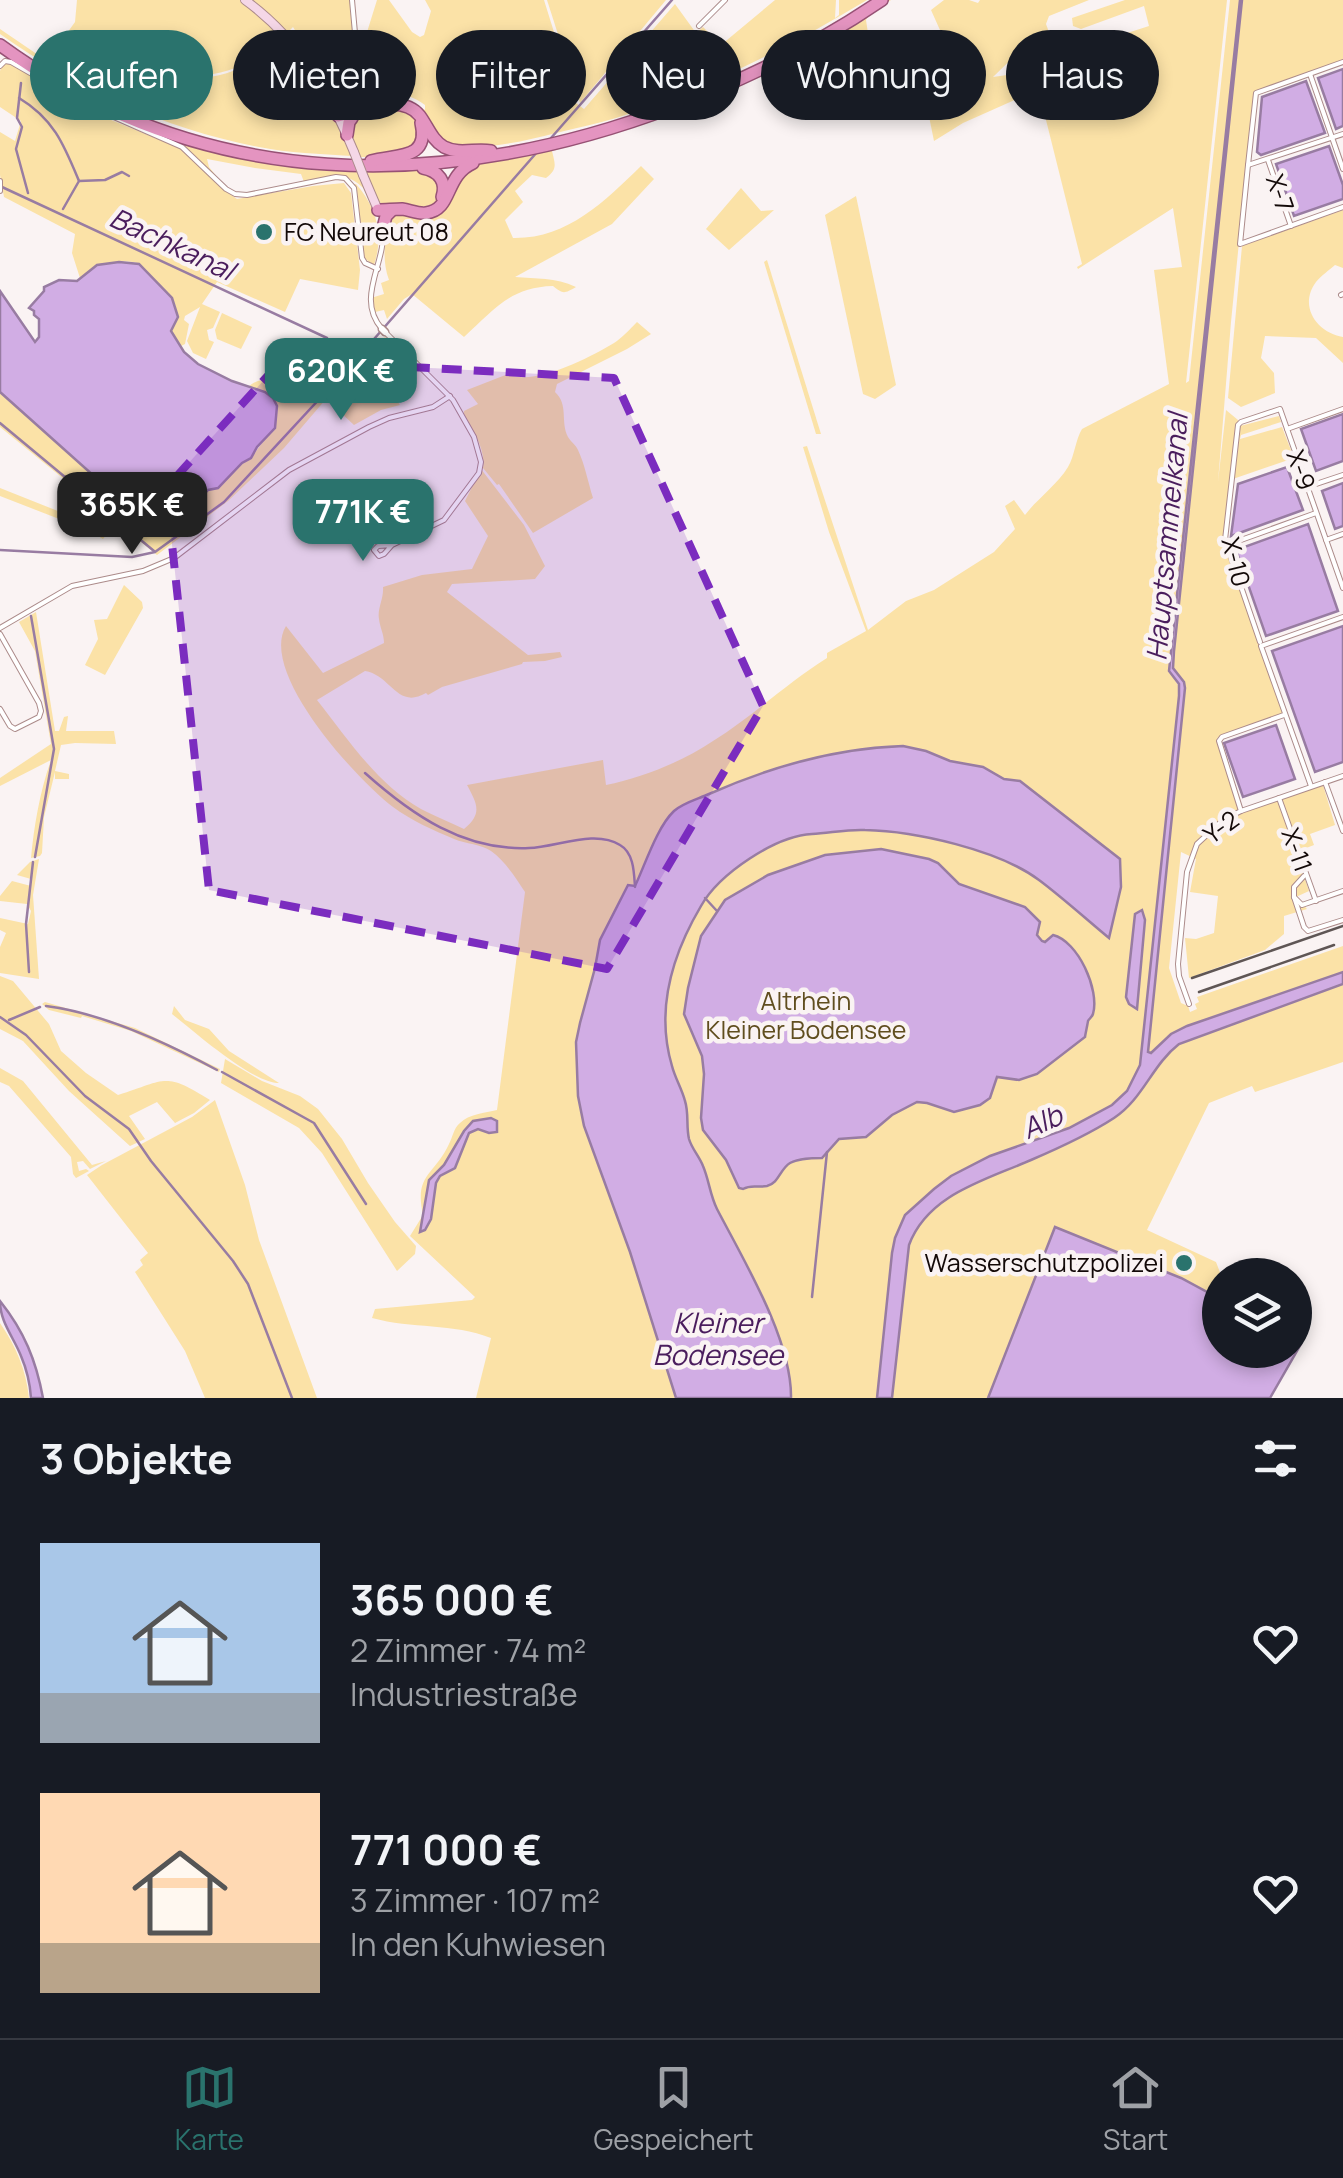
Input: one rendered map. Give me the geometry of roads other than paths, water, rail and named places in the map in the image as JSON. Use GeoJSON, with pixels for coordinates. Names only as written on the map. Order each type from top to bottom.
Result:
{"type":"FeatureCollection","features":[{"type":"Feature","properties":{"kind":"highway"},"geometry":{"type":"LineString","coordinates":[[548,142],[712,86],[792,48],[872,0]]}},
{"type":"Feature","properties":{"kind":"highway"},"geometry":{"type":"LineString","coordinates":[[404,166],[548,142],[639,119],[713,91],[795,52],[882,0]]}},
{"type":"Feature","properties":{"kind":"highway"},"geometry":{"type":"LineString","coordinates":[[0,41],[90,93],[148,118],[228,144],[287,155],[371,161],[488,154]]}},
{"type":"Feature","properties":{"kind":"highway"},"geometry":{"type":"LineString","coordinates":[[0,41],[45,75],[87,98],[186,138],[296,162],[404,166],[433,170],[440,176],[444,189],[440,202],[431,208],[396,204],[382,209]]}},
{"type":"Feature","properties":{"kind":"highway"},"geometry":{"type":"LineString","coordinates":[[416,112],[444,146],[460,152],[488,154]]}},
{"type":"Feature","properties":{"kind":"highway"},"geometry":{"type":"LineString","coordinates":[[371,161],[412,152],[422,138],[421,123],[416,116]]}},
{"type":"Feature","properties":{"kind":"highway"},"geometry":{"type":"LineString","coordinates":[[345,120],[347,135]]}},
{"type":"Feature","properties":{"kind":"highway"},"geometry":{"type":"LineString","coordinates":[[382,209],[422,213],[435,210],[444,203],[460,170],[488,154]]}},
{"type":"Feature","properties":{"kind":"highway"},"geometry":{"type":"LineString","coordinates":[[382,209],[386,216],[383,228]]}},
{"type":"Feature","properties":{"kind":"main road"},"geometry":{"type":"LineString","coordinates":[[245,0],[281,30]]}},
{"type":"Feature","properties":{"kind":"main road"},"geometry":{"type":"LineString","coordinates":[[347,135],[382,209]]}},
{"type":"Feature","properties":{"kind":"street"},"geometry":{"type":"LineString","coordinates":[[352,0],[355,30]]}},
{"type":"Feature","properties":{"kind":"street"},"geometry":{"type":"LineString","coordinates":[[699,26],[726,0]]}},
{"type":"Feature","properties":{"kind":"street"},"geometry":{"type":"LineString","coordinates":[[0,66],[11,62],[84,104],[182,146],[232,193],[246,195],[336,177],[347,179],[354,188],[362,258],[378,269]]}},
{"type":"Feature","properties":{"kind":"street"},"geometry":{"type":"LineString","coordinates":[[1343,62],[1256,93],[1240,244],[1343,207]]}},
{"type":"Feature","properties":{"kind":"street"},"geometry":{"type":"LineString","coordinates":[[1310,74],[1343,169]]}},
{"type":"Feature","properties":{"kind":"street"},"geometry":{"type":"LineString","coordinates":[[1250,165],[1343,134]]}},
{"type":"Feature","properties":{"kind":"street","name":"X-7"},"geometry":{"type":"LineString","coordinates":[[1268,160],[1291,226]]}},
{"type":"Feature","properties":{"kind":"street"},"geometry":{"type":"LineString","coordinates":[[383,228],[383,250],[370,302],[374,318],[450,396],[478,448],[480,469],[444,520],[392,545]]}},
{"type":"Feature","properties":{"kind":"street"},"geometry":{"type":"LineString","coordinates":[[0,709],[15,729],[38,717],[41,711],[0,631],[72,586],[143,571],[174,558],[289,470],[382,421],[433,407],[450,396]]}},
{"type":"Feature","properties":{"kind":"street","name":"X-9"},"geometry":{"type":"LineString","coordinates":[[1241,422],[1280,408],[1343,586]]}},
{"type":"Feature","properties":{"kind":"street"},"geometry":{"type":"LineString","coordinates":[[1287,429],[1343,409]]}},
{"type":"Feature","properties":{"kind":"street","name":"X-10"},"geometry":{"type":"LineString","coordinates":[[1241,422],[1225,540],[1311,787]]}},
{"type":"Feature","properties":{"kind":"street"},"geometry":{"type":"LineString","coordinates":[[1307,487],[1343,475]]}},
{"type":"Feature","properties":{"kind":"street"},"geometry":{"type":"LineString","coordinates":[[1226,545],[1316,513]]}},
{"type":"Feature","properties":{"kind":"street"},"geometry":{"type":"LineString","coordinates":[[1326,540],[1343,534]]}},
{"type":"Feature","properties":{"kind":"street"},"geometry":{"type":"LineString","coordinates":[[1261,644],[1343,617]]}},
{"type":"Feature","properties":{"kind":"street"},"geometry":{"type":"LineString","coordinates":[[1241,811],[1219,741],[1285,715]]}},
{"type":"Feature","properties":{"kind":"street","name":"Y-2"},"geometry":{"type":"LineString","coordinates":[[1189,1004],[1178,964],[1190,862],[1197,844],[1223,820],[1241,811],[1343,776]]}},
{"type":"Feature","properties":{"kind":"street"},"geometry":{"type":"LineString","coordinates":[[1326,782],[1343,831]]}},
{"type":"Feature","properties":{"kind":"street","name":"X-11"},"geometry":{"type":"LineString","coordinates":[[1278,798],[1316,901]]}},
{"type":"Feature","properties":{"kind":"street"},"geometry":{"type":"LineString","coordinates":[[1306,874],[1294,886],[1304,927],[1308,931],[1343,920]]}},
{"type":"Feature","properties":{"kind":"street"},"geometry":{"type":"LineString","coordinates":[[1294,897],[1302,905],[1343,891]]}},
{"type":"Feature","properties":{"kind":"water"},"geometry":{"type":"Polygon","coordinates":[[[1240,0],[1174,651],[1173,668],[1185,688],[1148,1052],[1187,1026],[1343,972],[1343,984],[1179,1044],[1133,1101],[1114,1118],[1063,1146],[960,1191],[930,1213],[909,1245],[892,1398],[877,1398],[892,1253],[905,1215],[951,1176],[990,1156],[1069,1128],[1112,1105],[1127,1091],[1140,1065],[1179,696],[1179,684],[1169,671],[1240,0]]]}},
{"type":"Feature","properties":{"kind":"water"},"geometry":{"type":"Polygon","coordinates":[[[1343,69],[1343,126],[1336,129],[1318,78],[1343,69]]]}},
{"type":"Feature","properties":{"kind":"water"},"geometry":{"type":"Polygon","coordinates":[[[1306,81],[1325,133],[1261,155],[1257,152],[1262,97],[1306,81]]]}},
{"type":"Feature","properties":{"kind":"water"},"geometry":{"type":"Polygon","coordinates":[[[1329,146],[1343,185],[1343,199],[1294,216],[1276,164],[1329,146]]]}},
{"type":"Feature","properties":{"kind":"water"},"geometry":{"type":"Polygon","coordinates":[[[139,264],[172,298],[178,317],[171,331],[184,352],[198,364],[232,381],[265,392],[277,406],[275,428],[251,458],[193,506],[180,507],[163,527],[149,522],[130,501],[104,485],[0,392],[0,291],[35,342],[39,337],[39,319],[29,308],[44,287],[59,280],[77,281],[97,265],[139,264]]]}},
{"type":"Feature","properties":{"kind":"water"},"geometry":{"type":"Polygon","coordinates":[[[1343,414],[1343,461],[1316,471],[1301,429],[1343,414]]]}},
{"type":"Feature","properties":{"kind":"water"},"geometry":{"type":"Polygon","coordinates":[[[1287,467],[1303,510],[1231,536],[1238,484],[1287,467]]]}},
{"type":"Feature","properties":{"kind":"water"},"geometry":{"type":"Polygon","coordinates":[[[1343,483],[1343,526],[1335,529],[1322,491],[1343,483]]]}},
{"type":"Feature","properties":{"kind":"water"},"geometry":{"type":"Polygon","coordinates":[[[1308,524],[1338,611],[1266,636],[1236,550],[1308,524]]]}},
{"type":"Feature","properties":{"kind":"water"},"geometry":{"type":"Polygon","coordinates":[[[1343,626],[1343,762],[1315,772],[1272,651],[1343,626]]]}},
{"type":"Feature","properties":{"kind":"water"},"geometry":{"type":"Polygon","coordinates":[[[1276,725],[1295,779],[1243,797],[1224,743],[1276,725]]]}},
{"type":"Feature","properties":{"kind":"water","name":"Kleiner Bodensee"},"geometry":{"type":"Polygon","coordinates":[[[903,746],[1020,781],[1120,859],[1121,887],[1109,938],[1022,869],[956,844],[885,831],[797,836],[749,859],[709,894],[682,944],[669,983],[667,1045],[686,1106],[689,1139],[717,1209],[775,1326],[784,1351],[791,1398],[676,1398],[630,1252],[584,1126],[578,1096],[576,1042],[600,940],[628,885],[635,886],[662,827],[678,808],[756,775],[804,761],[903,746]]]}},
{"type":"Feature","properties":{"kind":"water"},"geometry":{"type":"Polygon","coordinates":[[[881,849],[929,859],[959,884],[1025,907],[1040,922],[1037,935],[1042,941],[1053,935],[1071,946],[1085,968],[1093,992],[1093,1014],[1085,1037],[1037,1074],[1019,1080],[997,1077],[990,1098],[980,1105],[954,1112],[917,1102],[892,1115],[866,1137],[839,1139],[822,1158],[790,1163],[771,1184],[739,1188],[726,1160],[703,1130],[702,1056],[684,1014],[701,936],[725,900],[768,875],[825,855],[881,849]]]}},
{"type":"Feature","properties":{"kind":"water"},"geometry":{"type":"Polygon","coordinates":[[[1142,910],[1145,920],[1137,1009],[1126,997],[1135,914],[1142,910]]]}},
{"type":"Feature","properties":{"kind":"water"},"geometry":{"type":"Polygon","coordinates":[[[473,1121],[497,1121],[497,1132],[478,1129],[469,1133],[455,1168],[440,1176],[431,1219],[420,1232],[429,1180],[444,1165],[473,1121]]]}},
{"type":"Feature","properties":{"kind":"water"},"geometry":{"type":"Polygon","coordinates":[[[1055,1227],[1202,1289],[1202,1368],[1287,1368],[1270,1398],[988,1398],[1055,1227]]]}},
{"type":"Feature","properties":{"kind":"water"},"geometry":{"type":"Polygon","coordinates":[[[0,1301],[28,1346],[43,1398],[31,1398],[25,1366],[0,1301]]]}},
{"type":"Feature","properties":{"kind":"waterway"},"geometry":{"type":"LineString","coordinates":[[551,138],[672,0]]}},
{"type":"Feature","properties":{"kind":"waterway"},"geometry":{"type":"LineString","coordinates":[[21,83],[17,118],[22,127],[16,149],[28,193]]}},
{"type":"Feature","properties":{"kind":"waterway"},"geometry":{"type":"LineString","coordinates":[[19,98],[49,124],[63,144],[79,181],[63,209]]}},
{"type":"Feature","properties":{"kind":"waterway"},"geometry":{"type":"LineString","coordinates":[[361,354],[538,151]]}},
{"type":"Feature","properties":{"kind":"waterway"},"geometry":{"type":"LineString","coordinates":[[79,181],[105,180],[122,172],[129,176]]}},
{"type":"Feature","properties":{"kind":"waterway","name":"Bachkanal"},"geometry":{"type":"LineString","coordinates":[[2,187],[327,338]]}},
{"type":"Feature","properties":{"kind":"waterway"},"geometry":{"type":"LineString","coordinates":[[0,550],[132,557],[155,552],[224,502],[348,368]]}},
{"type":"Feature","properties":{"kind":"waterway"},"geometry":{"type":"LineString","coordinates":[[0,423],[154,551]]}},
{"type":"Feature","properties":{"kind":"waterway"},"geometry":{"type":"LineString","coordinates":[[31,616],[54,749],[35,857]]}},
{"type":"Feature","properties":{"kind":"waterway"},"geometry":{"type":"LineString","coordinates":[[365,773],[420,816],[461,837],[529,848],[588,839],[610,840],[628,853],[635,887]]}},
{"type":"Feature","properties":{"kind":"waterway"},"geometry":{"type":"LineString","coordinates":[[29,972],[26,924],[33,862]]}},
{"type":"Feature","properties":{"kind":"waterway"},"geometry":{"type":"LineString","coordinates":[[705,898],[717,911]]}},
{"type":"Feature","properties":{"kind":"waterway"},"geometry":{"type":"LineString","coordinates":[[46,1006],[134,1030],[217,1070]]}},
{"type":"Feature","properties":{"kind":"waterway"},"geometry":{"type":"LineString","coordinates":[[9,1020],[40,1007]]}},
{"type":"Feature","properties":{"kind":"waterway"},"geometry":{"type":"LineString","coordinates":[[0,1017],[26,1035],[85,1096],[129,1129],[233,1261],[248,1284],[292,1398]]}},
{"type":"Feature","properties":{"kind":"waterway"},"geometry":{"type":"LineString","coordinates":[[222,1072],[314,1123],[366,1204]]}},
{"type":"Feature","properties":{"kind":"waterway"},"geometry":{"type":"LineString","coordinates":[[812,1297],[827,1152]]}},
{"type":"Feature","properties":{"kind":"railway"},"geometry":{"type":"LineString","coordinates":[[1192,978],[1343,926]]}},
{"type":"Feature","properties":{"kind":"railway"},"geometry":{"type":"LineString","coordinates":[[1199,992],[1334,945]]}},
{"type":"Feature","properties":{"kind":"place","name":"FC Neureut 08"},"geometry":{"type":"Point","coordinates":[264,232]}},
{"type":"Feature","properties":{"kind":"place","name":"Wasserschutzpolizei"},"geometry":{"type":"Point","coordinates":[1184,1263]}},
{"type":"Feature","properties":{"kind":"water label","name":"Hauptsammelkanal"},"geometry":{"type":"Point","coordinates":[1167,537]}},
{"type":"Feature","properties":{"kind":"water label","name":"Alb"},"geometry":{"type":"Point","coordinates":[1042,1122]}},
{"type":"Feature","properties":{"kind":"park label","name":"Altrhein Kleiner Bodensee"},"geometry":{"type":"Point","coordinates":[806,1016]}}]}
